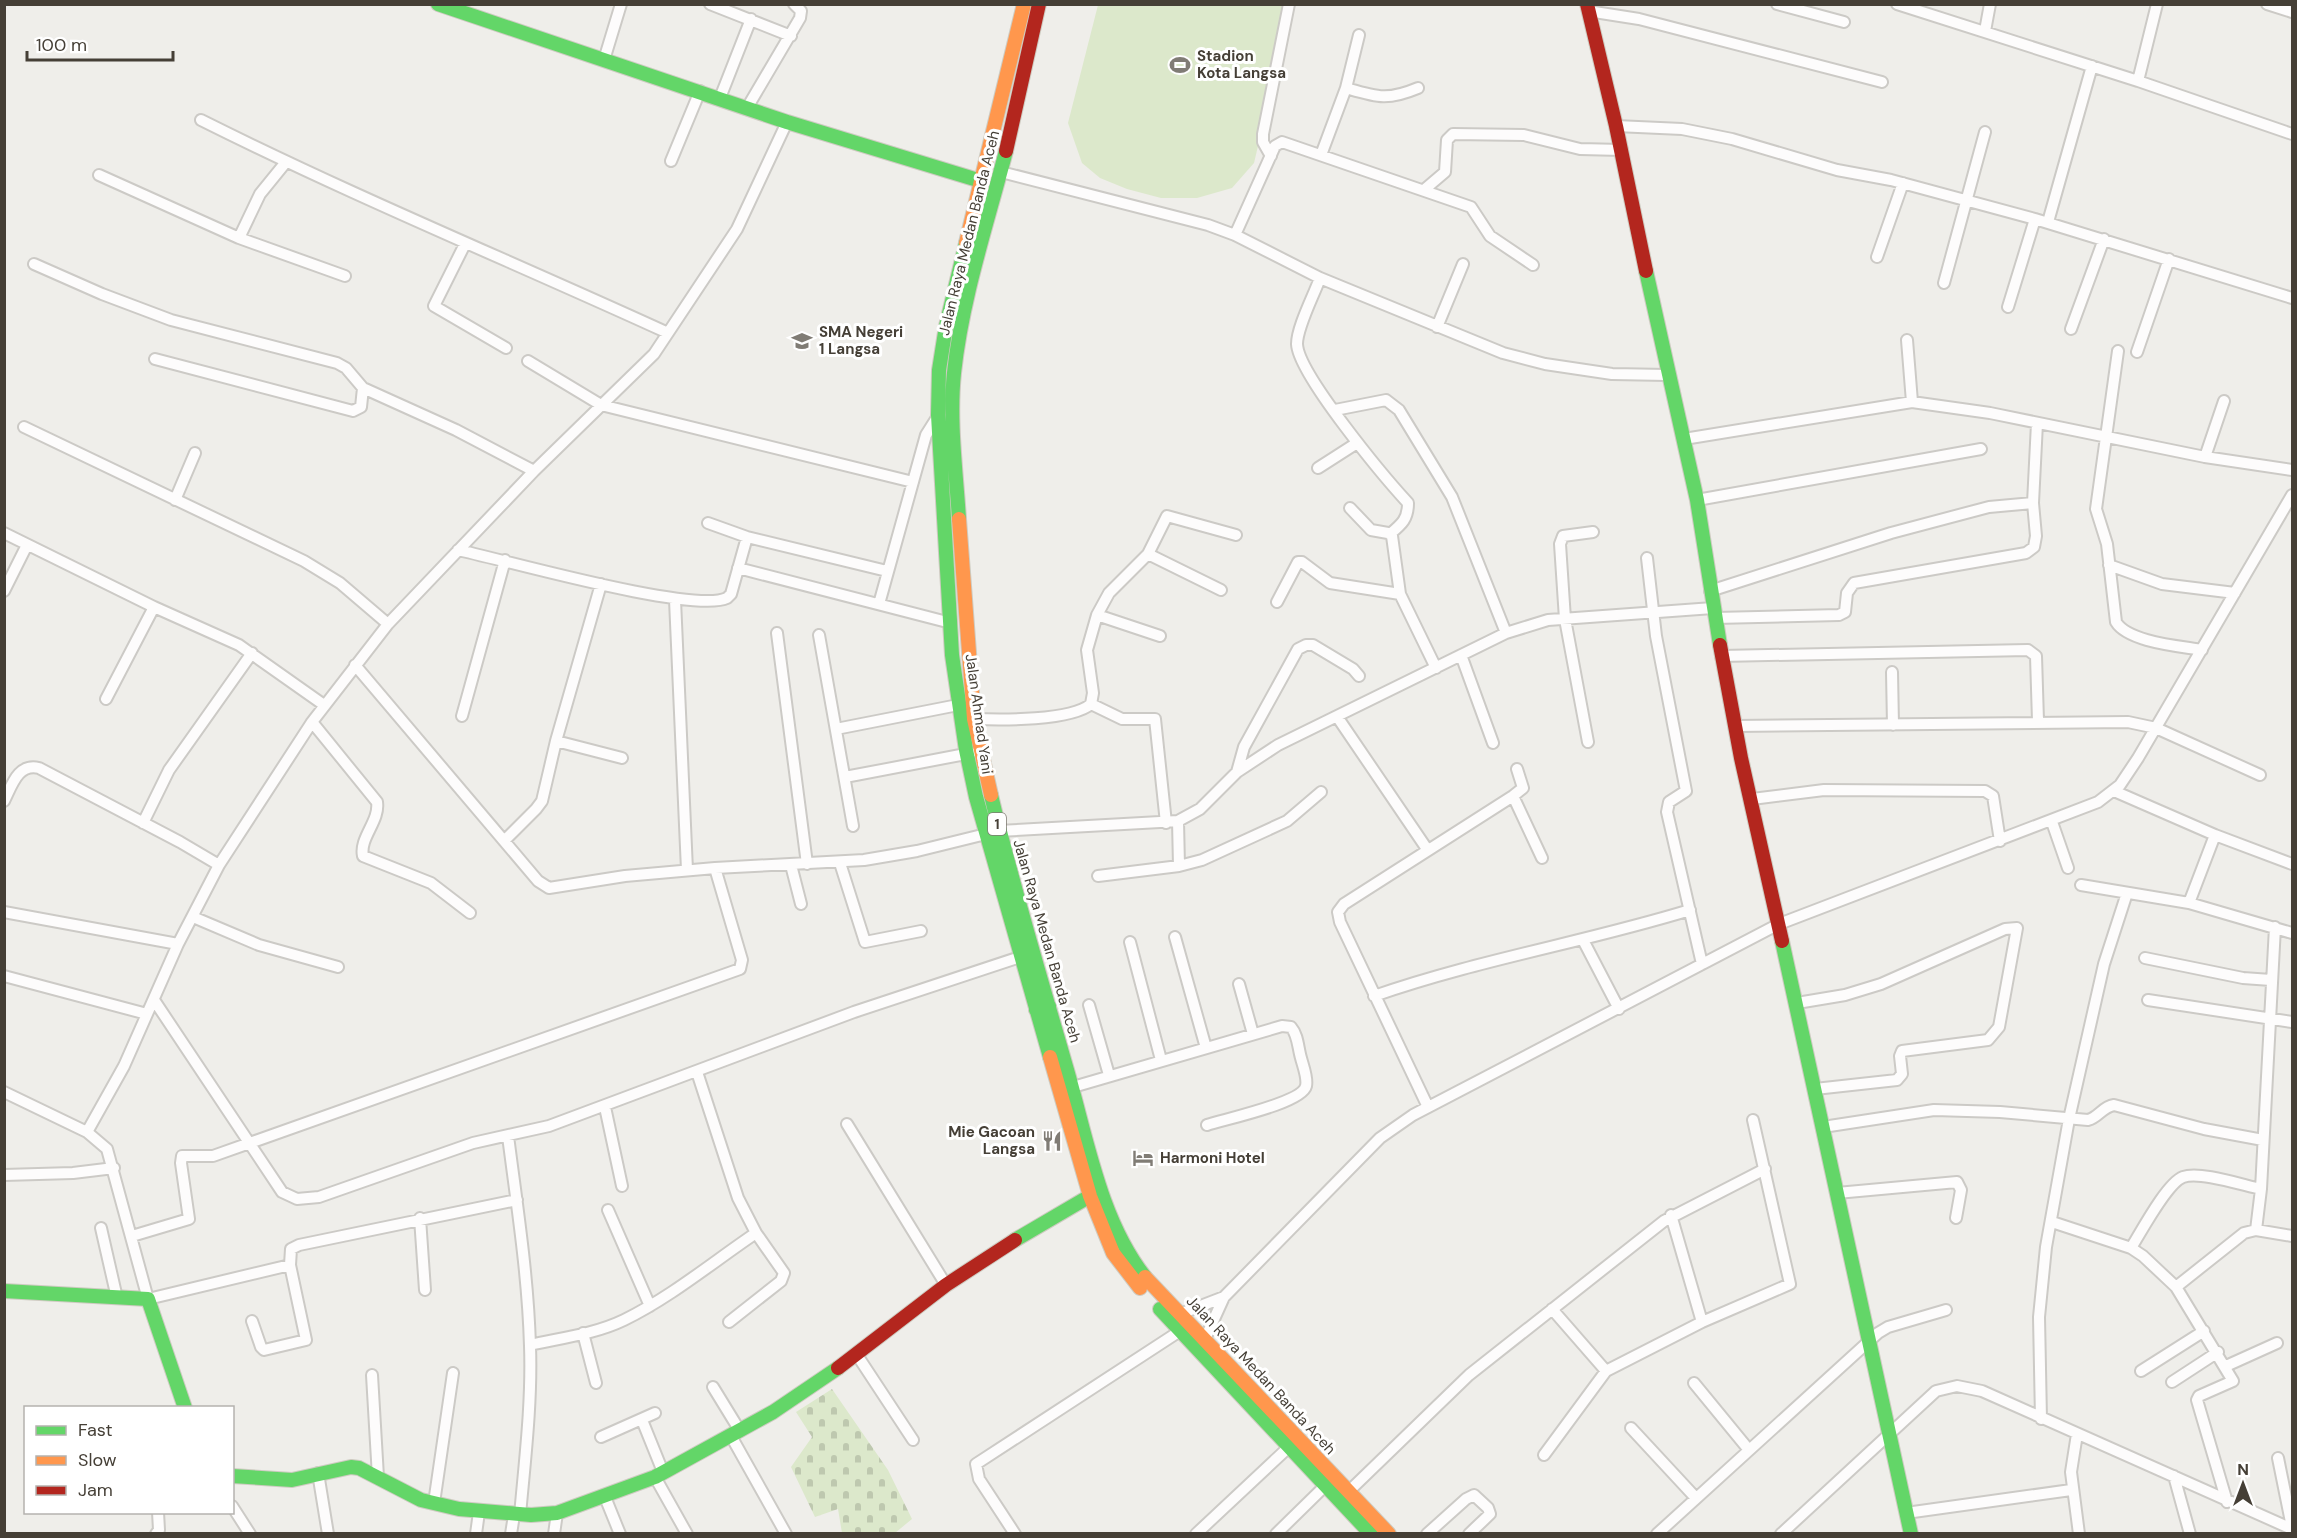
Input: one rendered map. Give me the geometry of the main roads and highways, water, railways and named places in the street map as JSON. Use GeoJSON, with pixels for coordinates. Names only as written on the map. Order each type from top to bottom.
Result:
{"type":"FeatureCollection","features":[{"type":"Feature","properties":{"kind":"main road","name":"Jalan Ahmad Yani"},"geometry":{"type":"LineString","coordinates":[[1024,4],[942,346],[938,415],[951,623],[965,754],[992,832],[1020,957],[1042,1008],[1090,1196],[1107,1241],[1120,1264],[1180,1331],[1326,1485],[1344,1496],[1371,1533]]}},
{"type":"Feature","properties":{"kind":"main road","name":"Jalan Raya Medan Banda Aceh"},"geometry":{"type":"LineString","coordinates":[[1040,4],[1001,172],[969,290],[952,393],[975,719],[992,832],[1042,1008],[1073,1087],[1102,1192],[1119,1236],[1136,1267],[1205,1339],[1344,1496],[1389,1533]]}},
{"type":"Feature","properties":{"kind":"main road"},"geometry":{"type":"LineString","coordinates":[[445,6],[787,122],[981,181]]}},
{"type":"Feature","properties":{"kind":"main road"},"geometry":{"type":"LineString","coordinates":[[1587,8],[1622,150],[1667,375],[1697,500],[1710,591],[1735,726],[1911,1533]]}},
{"type":"Feature","properties":{"kind":"main road"},"geometry":{"type":"LineString","coordinates":[[234,1476],[281,1481],[351,1467],[378,1477],[411,1496],[434,1503],[479,1512],[517,1515],[557,1513],[659,1475],[736,1434],[822,1380],[946,1285],[1008,1244],[1090,1196]]}},
{"type":"Feature","properties":{"kind":"main road"},"geometry":{"type":"LineString","coordinates":[[4,1291],[148,1299],[186,1406]]}},
{"type":"Feature","properties":{"kind":"place","name":"Stadion Kota Langsa"},"geometry":{"type":"Point","coordinates":[1180,65]}},
{"type":"Feature","properties":{"kind":"place","name":"SMA Negeri 1 Langsa"},"geometry":{"type":"Point","coordinates":[802,341]}},
{"type":"Feature","properties":{"kind":"place","name":"Mie Gacoan Langsa"},"geometry":{"type":"Point","coordinates":[1052,1141]}},
{"type":"Feature","properties":{"kind":"place","name":"Harmoni Hotel"},"geometry":{"type":"Point","coordinates":[1143,1158]}}]}
